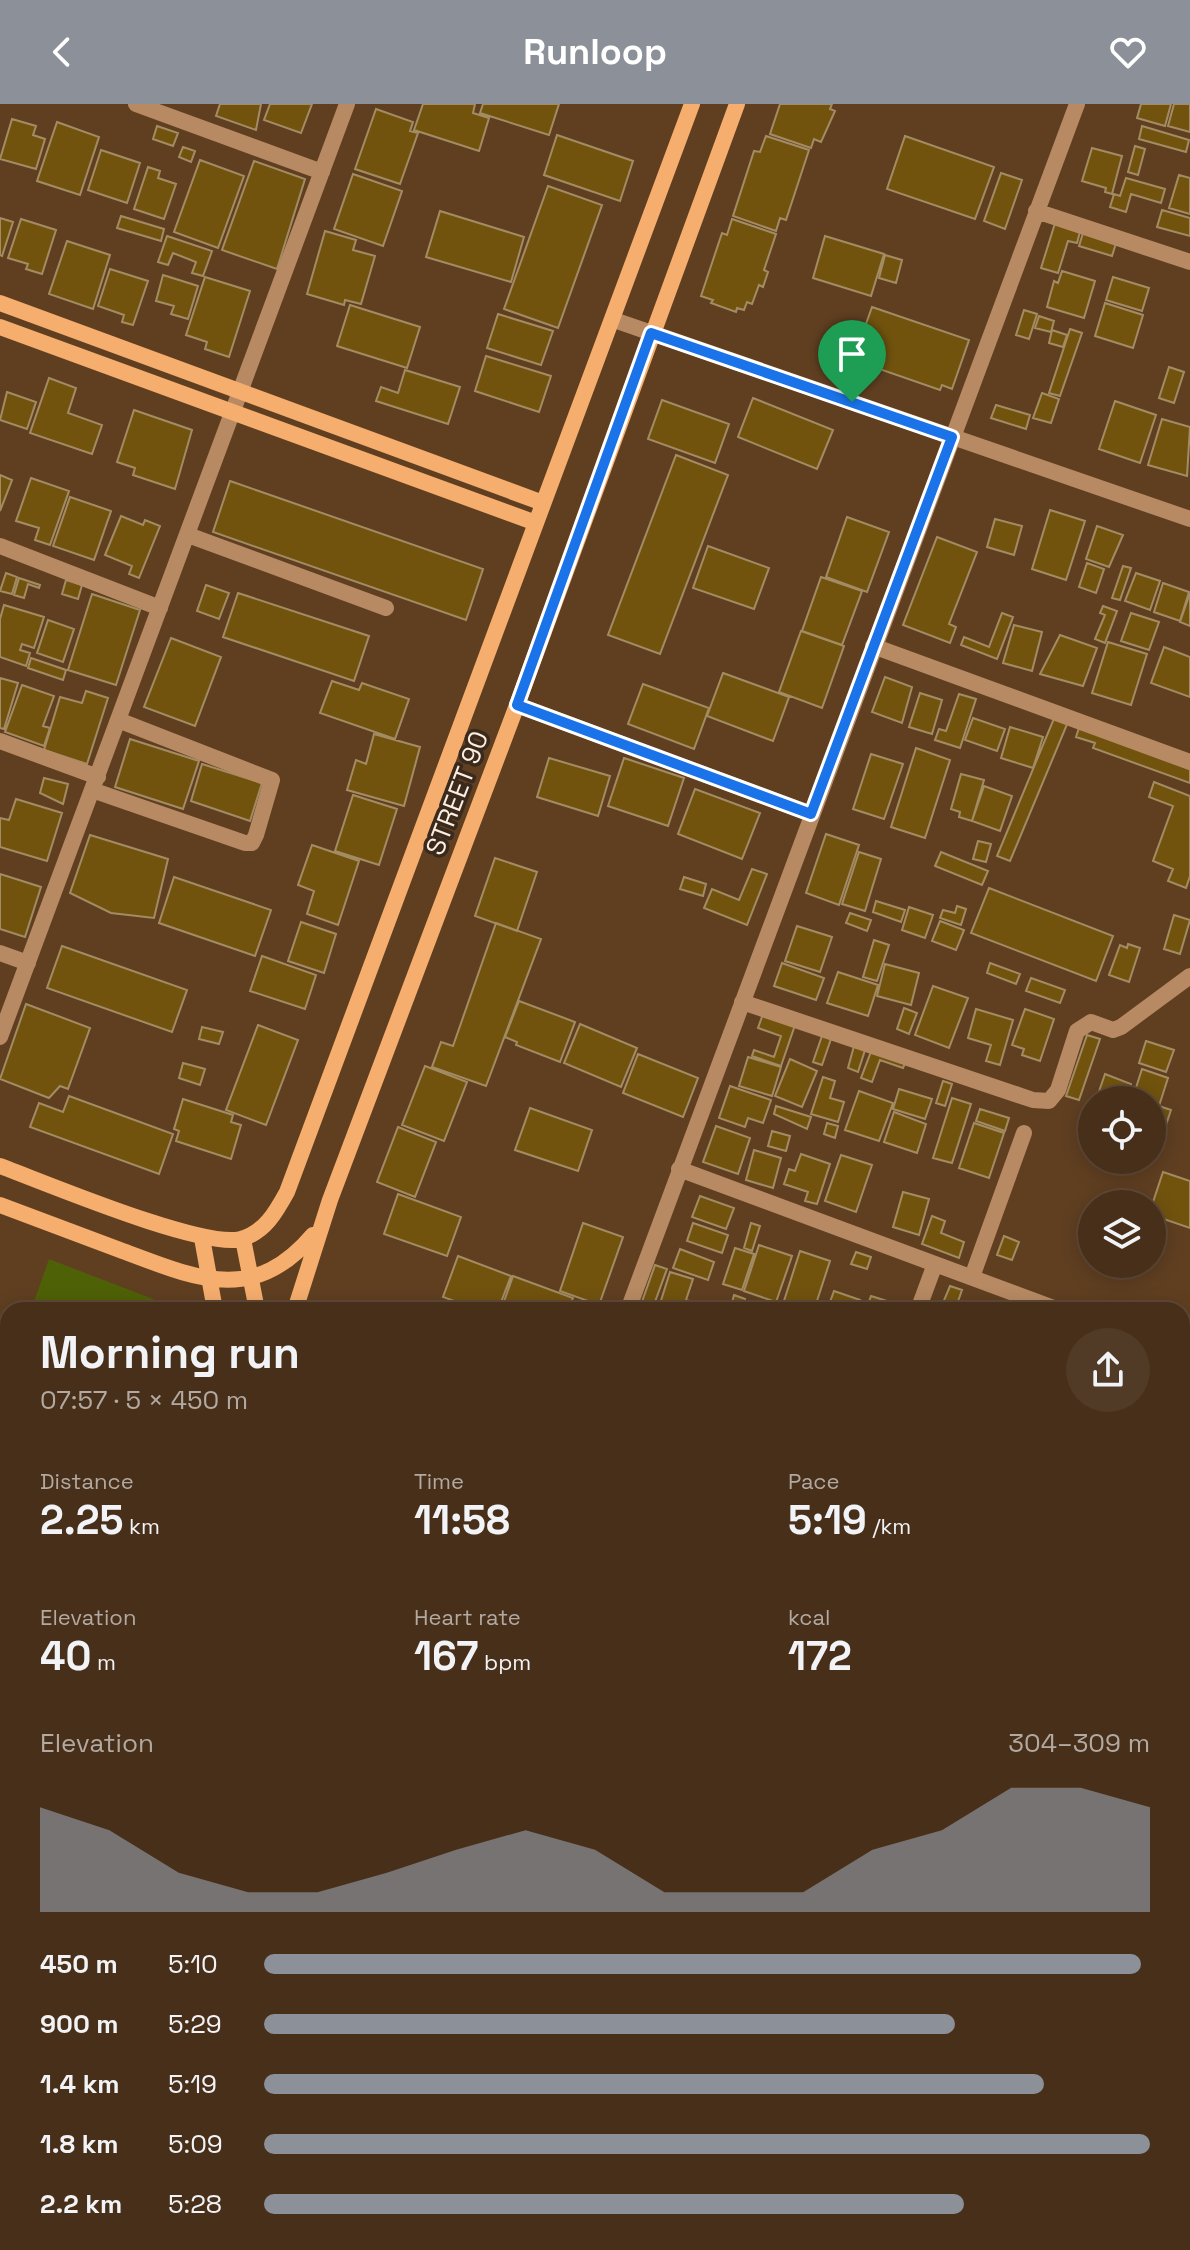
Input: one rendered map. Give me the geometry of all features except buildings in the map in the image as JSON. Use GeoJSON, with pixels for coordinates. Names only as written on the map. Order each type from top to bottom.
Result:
{"type":"FeatureCollection","features":[{"type":"Feature","properties":{"kind":"main road","name":"STREET 90"},"geometry":{"type":"LineString","coordinates":[[243,1239],[270,1222],[287,1192],[692,104]]}},
{"type":"Feature","properties":{"kind":"main road","name":"STREET 90"},"geometry":{"type":"LineString","coordinates":[[297,1302],[320,1228],[517,705],[737,104]]}},
{"type":"Feature","properties":{"kind":"main road"},"geometry":{"type":"LineString","coordinates":[[0,303],[543,503]]}},
{"type":"Feature","properties":{"kind":"main road"},"geometry":{"type":"LineString","coordinates":[[0,327],[536,523]]}},
{"type":"Feature","properties":{"kind":"main road"},"geometry":{"type":"LineString","coordinates":[[0,1166],[202,1238],[243,1239],[255,1302]]}},
{"type":"Feature","properties":{"kind":"main road"},"geometry":{"type":"LineString","coordinates":[[0,1205],[208,1280],[249,1278],[292,1260],[320,1228]]}},
{"type":"Feature","properties":{"kind":"main road"},"geometry":{"type":"LineString","coordinates":[[202,1238],[213,1302]]}},
{"type":"Feature","properties":{"kind":"street"},"geometry":{"type":"LineString","coordinates":[[136,104],[322,172]]}},
{"type":"Feature","properties":{"kind":"street"},"geometry":{"type":"LineString","coordinates":[[0,1037],[347,104]]}},
{"type":"Feature","properties":{"kind":"street"},"geometry":{"type":"LineString","coordinates":[[631,1302],[1077,104]]}},
{"type":"Feature","properties":{"kind":"street"},"geometry":{"type":"LineString","coordinates":[[1036,211],[1190,262]]}},
{"type":"Feature","properties":{"kind":"street"},"geometry":{"type":"LineString","coordinates":[[614,320],[1190,519]]}},
{"type":"Feature","properties":{"kind":"street"},"geometry":{"type":"LineString","coordinates":[[188,535],[386,608]]}},
{"type":"Feature","properties":{"kind":"street"},"geometry":{"type":"LineString","coordinates":[[0,546],[160,608]]}},
{"type":"Feature","properties":{"kind":"street"},"geometry":{"type":"LineString","coordinates":[[873,646],[1190,762]]}},
{"type":"Feature","properties":{"kind":"street"},"geometry":{"type":"LineString","coordinates":[[517,705],[811,814]]}},
{"type":"Feature","properties":{"kind":"street"},"geometry":{"type":"LineString","coordinates":[[0,741],[95,783],[245,843],[252,843],[272,780],[118,720]]}},
{"type":"Feature","properties":{"kind":"street"},"geometry":{"type":"LineString","coordinates":[[0,953],[28,963]]}},
{"type":"Feature","properties":{"kind":"street"},"geometry":{"type":"LineString","coordinates":[[742,1002],[1033,1100],[1049,1101],[1058,1090],[1077,1031],[1083,1025],[1091,1022],[1113,1030],[1121,1027],[1190,976]]}},
{"type":"Feature","properties":{"kind":"street"},"geometry":{"type":"LineString","coordinates":[[972,1277],[1024,1133]]}},
{"type":"Feature","properties":{"kind":"street"},"geometry":{"type":"LineString","coordinates":[[679,1169],[1038,1302]]}},
{"type":"Feature","properties":{"kind":"street"},"geometry":{"type":"LineString","coordinates":[[921,1302],[935,1264]]}},
{"type":"Feature","properties":{"kind":"green space"},"geometry":{"type":"Polygon","coordinates":[[[49,1259],[157,1302],[34,1302],[49,1259]]]}},
{"type":"Feature","properties":{"kind":"route"},"geometry":{"type":"LineString","coordinates":[[651,333],[852,402],[952,437],[811,814],[517,705],[651,333]]}}]}
